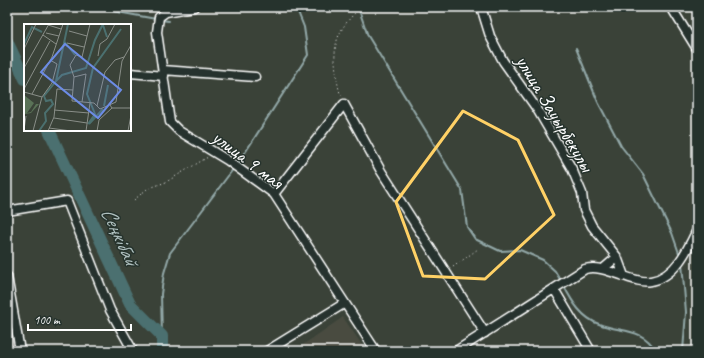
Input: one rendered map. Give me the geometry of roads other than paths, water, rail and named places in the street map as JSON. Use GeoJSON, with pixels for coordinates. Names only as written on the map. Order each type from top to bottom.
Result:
{"type":"FeatureCollection","features":[{"type":"Feature","properties":{"kind":"street","name":"улица 9 мая"},"geometry":{"type":"LineString","coordinates":[[194,7],[166,12],[159,17],[157,32],[170,122],[179,131],[227,160],[274,194],[376,351]]}},
{"type":"Feature","properties":{"kind":"street","name":"улица Зауырбекулы"},"geometry":{"type":"LineString","coordinates":[[481,7],[490,36],[502,61],[537,109],[572,169],[582,193],[584,210],[592,226],[617,257],[624,276]]}},
{"type":"Feature","properties":{"kind":"street"},"geometry":{"type":"LineString","coordinates":[[671,7],[697,49]]}},
{"type":"Feature","properties":{"kind":"street"},"geometry":{"type":"LineString","coordinates":[[131,73],[255,77]]}},
{"type":"Feature","properties":{"kind":"street"},"geometry":{"type":"LineString","coordinates":[[274,194],[344,104],[381,171],[485,333]]}},
{"type":"Feature","properties":{"kind":"street"},"geometry":{"type":"LineString","coordinates":[[7,211],[67,201],[110,310],[133,351]]}},
{"type":"Feature","properties":{"kind":"street"},"geometry":{"type":"LineString","coordinates":[[456,351],[585,269],[596,267],[639,281],[651,281],[664,276],[685,256],[697,230]]}},
{"type":"Feature","properties":{"kind":"street"},"geometry":{"type":"LineString","coordinates":[[603,269],[617,257]]}},
{"type":"Feature","properties":{"kind":"street"},"geometry":{"type":"LineString","coordinates":[[7,276],[20,351]]}},
{"type":"Feature","properties":{"kind":"street"},"geometry":{"type":"LineString","coordinates":[[554,289],[590,351]]}},
{"type":"Feature","properties":{"kind":"street"},"geometry":{"type":"LineString","coordinates":[[267,351],[344,303]]}},
{"type":"Feature","properties":{"kind":"waterway"},"geometry":{"type":"LineString","coordinates":[[90,7],[156,19]]}},
{"type":"Feature","properties":{"kind":"waterway"},"geometry":{"type":"LineString","coordinates":[[237,165],[308,55],[304,27],[296,7]]}},
{"type":"Feature","properties":{"kind":"waterway"},"geometry":{"type":"LineString","coordinates":[[358,7],[368,36],[462,190],[467,227],[475,239],[500,251],[520,250],[543,260],[555,271],[561,281]]}},
{"type":"Feature","properties":{"kind":"waterway"},"geometry":{"type":"LineString","coordinates":[[160,20],[169,21]]}},
{"type":"Feature","properties":{"kind":"waterway","name":"Сеңкібай"},"geometry":{"type":"LineString","coordinates":[[7,41],[24,77]]}},
{"type":"Feature","properties":{"kind":"waterway"},"geometry":{"type":"LineString","coordinates":[[576,48],[598,102],[621,146],[643,174],[672,233],[680,256]]}},
{"type":"Feature","properties":{"kind":"waterway","name":"Сеңкібай"},"geometry":{"type":"LineString","coordinates":[[49,131],[130,304],[162,336],[162,351]]}},
{"type":"Feature","properties":{"kind":"waterway"},"geometry":{"type":"LineString","coordinates":[[162,336],[161,294],[164,273],[170,253],[234,168]]}},
{"type":"Feature","properties":{"kind":"waterway"},"geometry":{"type":"LineString","coordinates":[[682,263],[686,312],[683,351]]}},
{"type":"Feature","properties":{"kind":"waterway"},"geometry":{"type":"LineString","coordinates":[[564,286],[570,298],[587,318],[607,327],[638,334],[650,343],[656,351]]}}]}
